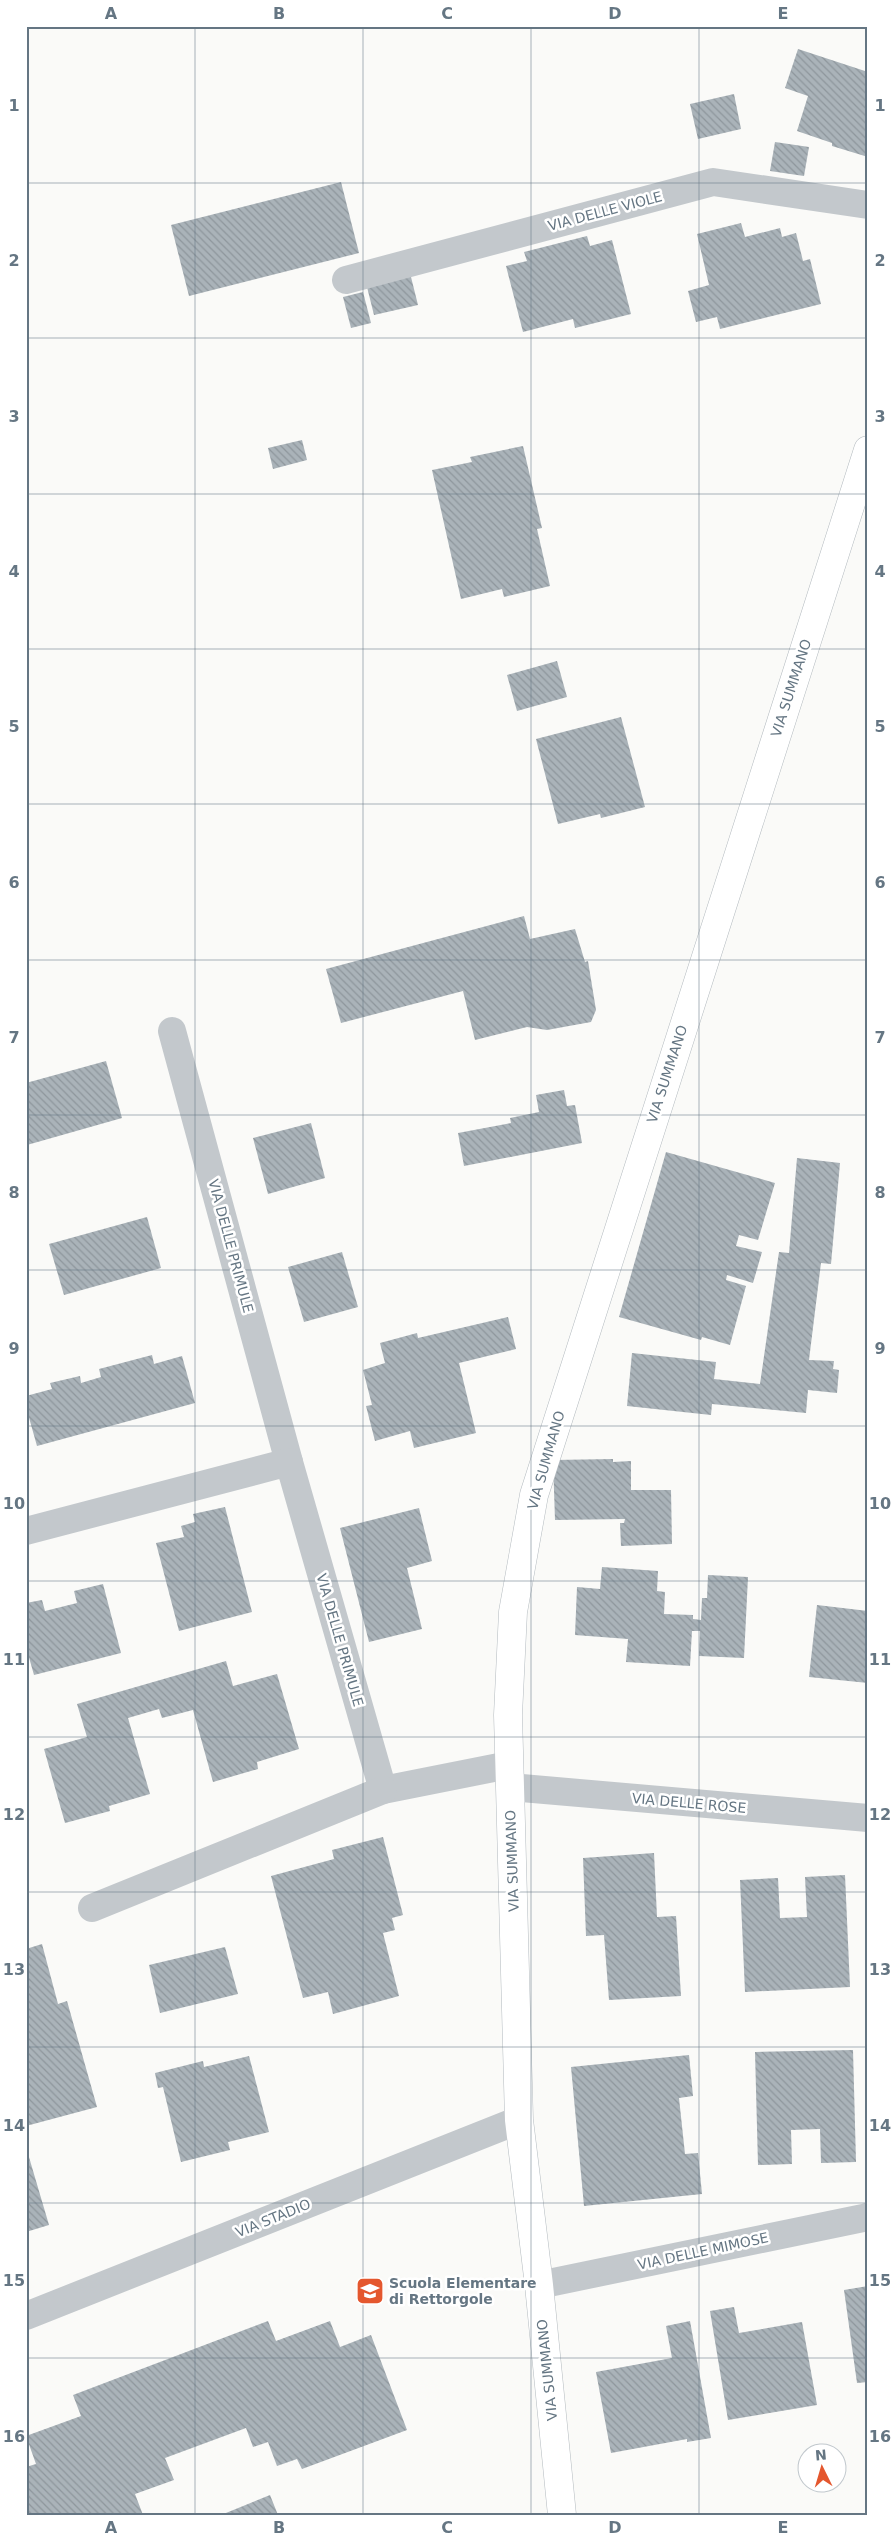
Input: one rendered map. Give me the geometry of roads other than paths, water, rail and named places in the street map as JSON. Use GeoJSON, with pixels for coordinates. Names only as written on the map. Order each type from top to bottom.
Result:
{"type":"FeatureCollection","features":[{"type":"Feature","properties":{"kind":"main road","name":"VIA SUMMANO"},"geometry":{"type":"LineString","coordinates":[[562,2515],[539,2285],[519,2120],[508,1715],[513,1612],[534,1495],[868,450]]}},
{"type":"Feature","properties":{"kind":"street","name":"VIA DELLE VIOLE"},"geometry":{"type":"LineString","coordinates":[[346,280],[713,182],[868,205]]}},
{"type":"Feature","properties":{"kind":"street","name":"VIA DELLE PRIMULE"},"geometry":{"type":"LineString","coordinates":[[172,1031],[290,1462],[383,1790]]}},
{"type":"Feature","properties":{"kind":"street"},"geometry":{"type":"LineString","coordinates":[[26,1531],[290,1462]]}},
{"type":"Feature","properties":{"kind":"street"},"geometry":{"type":"LineString","coordinates":[[92,1908],[383,1790],[510,1776]]}},
{"type":"Feature","properties":{"kind":"street","name":"VIA DELLE ROSE"},"geometry":{"type":"LineString","coordinates":[[510,1776],[868,1818]]}},
{"type":"Feature","properties":{"kind":"street","name":"VIA STADIO"},"geometry":{"type":"LineString","coordinates":[[26,2316],[519,2120]]}},
{"type":"Feature","properties":{"kind":"street","name":"VIA DELLE MIMOSE"},"geometry":{"type":"LineString","coordinates":[[539,2285],[868,2217]]}},
{"type":"Feature","properties":{"kind":"place","name":"Scuola Elementare di Rettorgole"},"geometry":{"type":"Point","coordinates":[370,2291]}}]}
